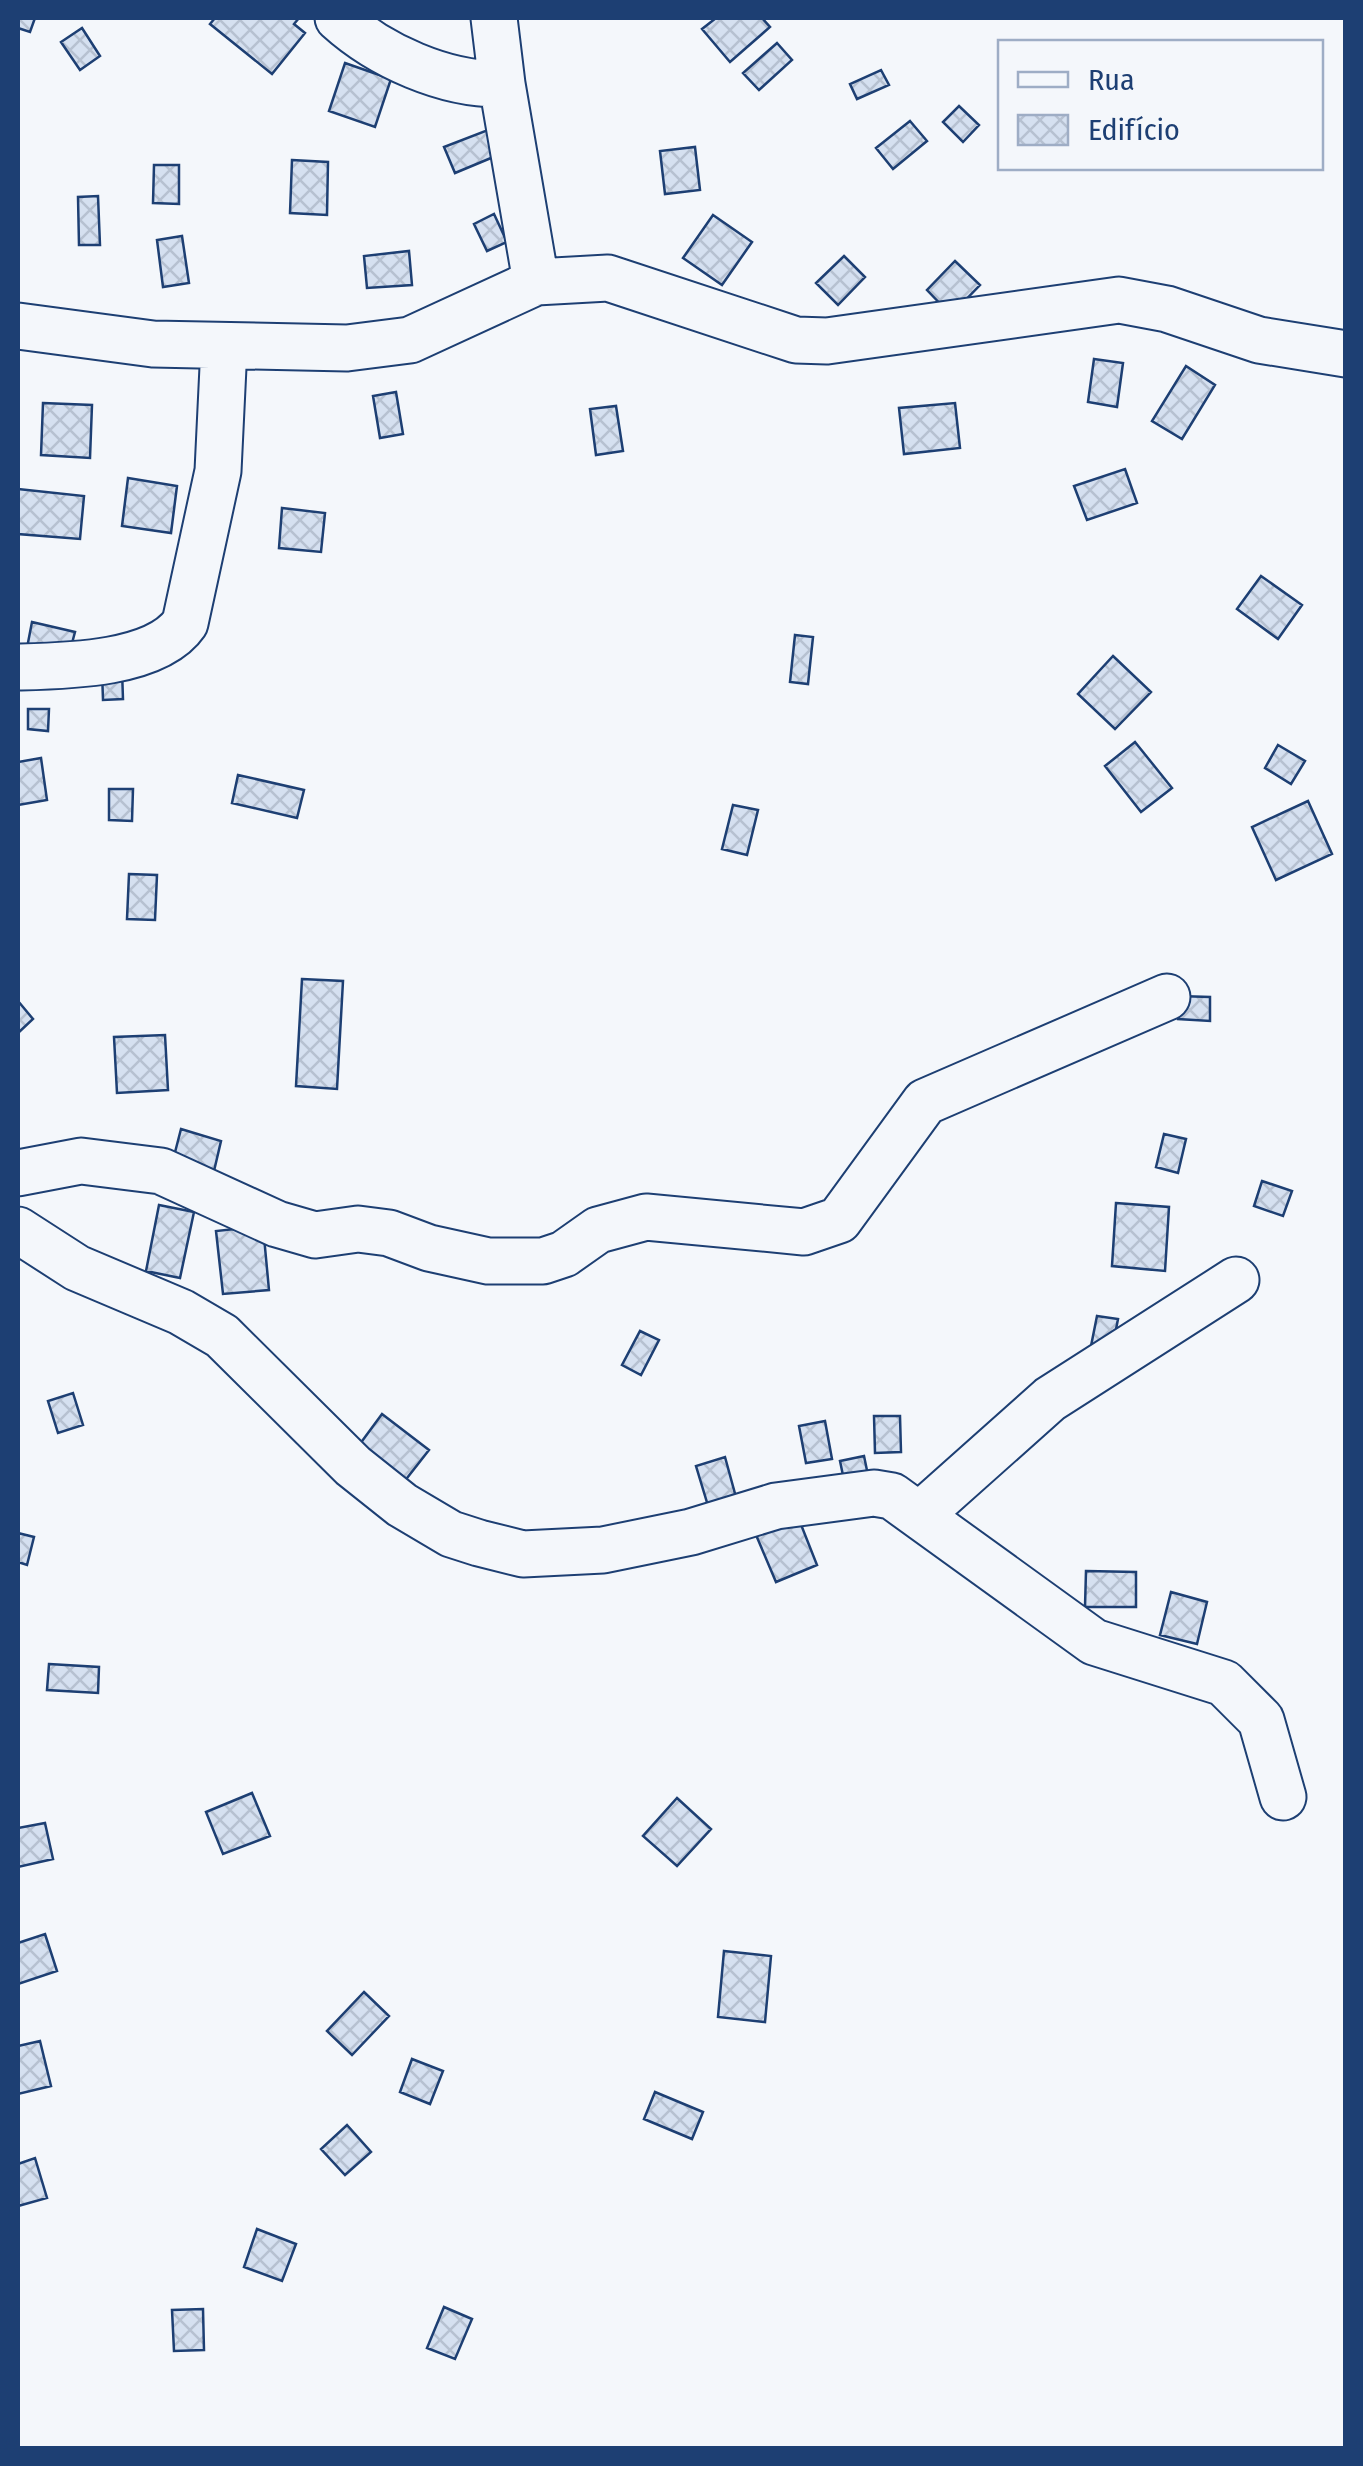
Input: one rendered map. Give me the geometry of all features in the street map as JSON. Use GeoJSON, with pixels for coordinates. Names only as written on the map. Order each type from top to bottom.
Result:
{"type":"FeatureCollection","features":[{"type":"Feature","properties":{"kind":"street"},"geometry":{"type":"LineString","coordinates":[[338,18],[412,65],[482,84],[502,84]]}},
{"type":"Feature","properties":{"kind":"street"},"geometry":{"type":"LineString","coordinates":[[494,18],[536,282]]}},
{"type":"Feature","properties":{"kind":"street"},"geometry":{"type":"LineString","coordinates":[[18,326],[153,344],[346,348],[410,340],[536,282],[608,278],[796,340],[827,341],[1119,300],[1167,309],[1259,340],[1346,354]]}},
{"type":"Feature","properties":{"kind":"street"},"geometry":{"type":"LineString","coordinates":[[18,667],[75,666],[128,654],[176,637],[186,622],[218,471],[224,346]]}},
{"type":"Feature","properties":{"kind":"street"},"geometry":{"type":"LineString","coordinates":[[18,1174],[81,1160],[161,1172],[277,1224],[315,1235],[358,1229],[388,1232],[428,1248],[488,1261],[543,1262],[564,1254],[598,1230],[646,1218],[804,1232],[839,1220],[925,1102],[1167,997]]}},
{"type":"Feature","properties":{"kind":"street"},"geometry":{"type":"LineString","coordinates":[[18,1230],[77,1268],[181,1312],[222,1336],[353,1466],[402,1505],[450,1534],[489,1546],[523,1554],[603,1550],[691,1532],[776,1506],[874,1493],[892,1496],[1094,1642],[1224,1683],[1261,1720],[1283,1797]]}},
{"type":"Feature","properties":{"kind":"street"},"geometry":{"type":"LineString","coordinates":[[921,1514],[1050,1400],[1236,1280]]}},
{"type":"Feature","properties":{"kind":"building"},"geometry":{"type":"Polygon","coordinates":[[[18,18],[35,18],[30,32],[18,28],[18,18]]]}},
{"type":"Feature","properties":{"kind":"building"},"geometry":{"type":"Polygon","coordinates":[[[215,18],[299,18],[294,24],[305,33],[272,74],[210,24],[215,18]]]}},
{"type":"Feature","properties":{"kind":"building"},"geometry":{"type":"Polygon","coordinates":[[[716,18],[762,18],[770,27],[730,62],[702,29],[716,18]]]}},
{"type":"Feature","properties":{"kind":"building"},"geometry":{"type":"Polygon","coordinates":[[[82,28],[100,56],[80,70],[61,42],[82,28]]]}},
{"type":"Feature","properties":{"kind":"building"},"geometry":{"type":"Polygon","coordinates":[[[777,43],[792,60],[759,90],[743,73],[777,43]]]}},
{"type":"Feature","properties":{"kind":"building"},"geometry":{"type":"Polygon","coordinates":[[[345,63],[391,79],[375,127],[329,111],[345,63]]]}},
{"type":"Feature","properties":{"kind":"building"},"geometry":{"type":"Polygon","coordinates":[[[881,70],[889,85],[857,99],[850,84],[881,70]]]}},
{"type":"Feature","properties":{"kind":"building"},"geometry":{"type":"Polygon","coordinates":[[[959,106],[979,125],[963,142],[943,122],[959,106]]]}},
{"type":"Feature","properties":{"kind":"building"},"geometry":{"type":"Polygon","coordinates":[[[910,121],[927,141],[893,169],[876,148],[910,121]]]}},
{"type":"Feature","properties":{"kind":"building"},"geometry":{"type":"Polygon","coordinates":[[[493,128],[503,153],[455,173],[444,147],[493,128]]]}},
{"type":"Feature","properties":{"kind":"building"},"geometry":{"type":"Polygon","coordinates":[[[695,147],[700,190],[665,194],[660,151],[695,147]]]}},
{"type":"Feature","properties":{"kind":"building"},"geometry":{"type":"Polygon","coordinates":[[[292,160],[328,162],[327,215],[290,213],[292,160]]]}},
{"type":"Feature","properties":{"kind":"building"},"geometry":{"type":"Polygon","coordinates":[[[154,165],[179,165],[179,204],[153,203],[154,165]]]}},
{"type":"Feature","properties":{"kind":"building"},"geometry":{"type":"Polygon","coordinates":[[[98,196],[100,245],[79,245],[78,197],[98,196]]]}},
{"type":"Feature","properties":{"kind":"building"},"geometry":{"type":"Polygon","coordinates":[[[494,214],[507,242],[487,251],[474,224],[494,214]]]}},
{"type":"Feature","properties":{"kind":"building"},"geometry":{"type":"Polygon","coordinates":[[[713,215],[752,242],[722,285],[683,258],[713,215]]]}},
{"type":"Feature","properties":{"kind":"building"},"geometry":{"type":"Polygon","coordinates":[[[182,236],[189,283],[163,287],[157,240],[182,236]]]}},
{"type":"Feature","properties":{"kind":"building"},"geometry":{"type":"Polygon","coordinates":[[[409,251],[412,285],[367,288],[364,256],[409,251]]]}},
{"type":"Feature","properties":{"kind":"building"},"geometry":{"type":"Polygon","coordinates":[[[844,256],[865,277],[838,305],[816,283],[844,256]]]}},
{"type":"Feature","properties":{"kind":"building"},"geometry":{"type":"Polygon","coordinates":[[[955,261],[980,285],[951,315],[927,290],[955,261]]]}},
{"type":"Feature","properties":{"kind":"building"},"geometry":{"type":"Polygon","coordinates":[[[1094,359],[1123,363],[1117,407],[1088,402],[1094,359]]]}},
{"type":"Feature","properties":{"kind":"building"},"geometry":{"type":"Polygon","coordinates":[[[1186,366],[1215,385],[1182,439],[1152,421],[1186,366]]]}},
{"type":"Feature","properties":{"kind":"building"},"geometry":{"type":"Polygon","coordinates":[[[396,392],[403,434],[380,438],[373,396],[396,392]]]}},
{"type":"Feature","properties":{"kind":"building"},"geometry":{"type":"Polygon","coordinates":[[[43,403],[92,405],[90,458],[41,455],[43,403]]]}},
{"type":"Feature","properties":{"kind":"building"},"geometry":{"type":"Polygon","coordinates":[[[955,403],[960,448],[904,454],[899,408],[955,403]]]}},
{"type":"Feature","properties":{"kind":"building"},"geometry":{"type":"Polygon","coordinates":[[[616,406],[623,451],[596,455],[590,409],[616,406]]]}},
{"type":"Feature","properties":{"kind":"building"},"geometry":{"type":"Polygon","coordinates":[[[1125,469],[1137,503],[1087,520],[1074,486],[1125,469]]]}},
{"type":"Feature","properties":{"kind":"building"},"geometry":{"type":"Polygon","coordinates":[[[128,478],[177,486],[171,533],[122,526],[128,478]]]}},
{"type":"Feature","properties":{"kind":"building"},"geometry":{"type":"Polygon","coordinates":[[[18,489],[84,496],[80,539],[18,534],[18,489]]]}},
{"type":"Feature","properties":{"kind":"building"},"geometry":{"type":"Polygon","coordinates":[[[282,508],[325,513],[321,552],[279,548],[282,508]]]}},
{"type":"Feature","properties":{"kind":"building"},"geometry":{"type":"Polygon","coordinates":[[[1261,576],[1302,605],[1278,639],[1237,609],[1261,576]]]}},
{"type":"Feature","properties":{"kind":"building"},"geometry":{"type":"Polygon","coordinates":[[[32,622],[75,632],[67,662],[26,653],[32,622]]]}},
{"type":"Feature","properties":{"kind":"building"},"geometry":{"type":"Polygon","coordinates":[[[795,635],[813,637],[808,684],[790,682],[795,635]]]}},
{"type":"Feature","properties":{"kind":"building"},"geometry":{"type":"Polygon","coordinates":[[[1113,656],[1151,692],[1115,729],[1078,694],[1113,656]]]}},
{"type":"Feature","properties":{"kind":"building"},"geometry":{"type":"Polygon","coordinates":[[[122,670],[123,699],[103,700],[102,671],[122,670]]]}},
{"type":"Feature","properties":{"kind":"building"},"geometry":{"type":"Polygon","coordinates":[[[28,709],[49,709],[48,731],[28,729],[28,709]]]}},
{"type":"Feature","properties":{"kind":"building"},"geometry":{"type":"Polygon","coordinates":[[[1135,742],[1172,788],[1141,812],[1105,766],[1135,742]]]}},
{"type":"Feature","properties":{"kind":"building"},"geometry":{"type":"Polygon","coordinates":[[[1278,745],[1305,761],[1291,784],[1265,768],[1278,745]]]}},
{"type":"Feature","properties":{"kind":"building"},"geometry":{"type":"Polygon","coordinates":[[[41,758],[47,800],[18,805],[18,762],[41,758]]]}},
{"type":"Feature","properties":{"kind":"building"},"geometry":{"type":"Polygon","coordinates":[[[238,775],[304,790],[297,818],[232,803],[238,775]]]}},
{"type":"Feature","properties":{"kind":"building"},"geometry":{"type":"Polygon","coordinates":[[[109,789],[133,789],[132,821],[109,820],[109,789]]]}},
{"type":"Feature","properties":{"kind":"building"},"geometry":{"type":"Polygon","coordinates":[[[1308,801],[1332,854],[1276,880],[1252,827],[1308,801]]]}},
{"type":"Feature","properties":{"kind":"building"},"geometry":{"type":"Polygon","coordinates":[[[733,805],[758,810],[747,855],[722,849],[733,805]]]}},
{"type":"Feature","properties":{"kind":"building"},"geometry":{"type":"Polygon","coordinates":[[[129,874],[157,875],[155,920],[127,919],[129,874]]]}},
{"type":"Feature","properties":{"kind":"building"},"geometry":{"type":"Polygon","coordinates":[[[302,979],[343,981],[337,1089],[296,1086],[302,979]]]}},
{"type":"Feature","properties":{"kind":"building"},"geometry":{"type":"Polygon","coordinates":[[[1178,996],[1210,997],[1210,1021],[1178,1019],[1178,996]]]}},
{"type":"Feature","properties":{"kind":"building"},"geometry":{"type":"Polygon","coordinates":[[[18,1001],[33,1019],[18,1033],[18,1001]]]}},
{"type":"Feature","properties":{"kind":"building"},"geometry":{"type":"Polygon","coordinates":[[[165,1035],[168,1090],[117,1093],[114,1037],[165,1035]]]}},
{"type":"Feature","properties":{"kind":"building"},"geometry":{"type":"Polygon","coordinates":[[[181,1129],[221,1141],[214,1171],[173,1160],[181,1129]]]}},
{"type":"Feature","properties":{"kind":"building"},"geometry":{"type":"Polygon","coordinates":[[[1164,1134],[1186,1139],[1178,1173],[1156,1167],[1164,1134]]]}},
{"type":"Feature","properties":{"kind":"building"},"geometry":{"type":"Polygon","coordinates":[[[1262,1181],[1292,1191],[1283,1216],[1254,1206],[1262,1181]]]}},
{"type":"Feature","properties":{"kind":"building"},"geometry":{"type":"Polygon","coordinates":[[[1116,1203],[1169,1207],[1165,1271],[1112,1266],[1116,1203]]]}},
{"type":"Feature","properties":{"kind":"building"},"geometry":{"type":"Polygon","coordinates":[[[159,1205],[194,1212],[180,1278],[146,1271],[159,1205]]]}},
{"type":"Feature","properties":{"kind":"building"},"geometry":{"type":"Polygon","coordinates":[[[263,1226],[269,1290],[223,1294],[216,1231],[263,1226]]]}},
{"type":"Feature","properties":{"kind":"building"},"geometry":{"type":"Polygon","coordinates":[[[1097,1316],[1118,1319],[1112,1350],[1091,1346],[1097,1316]]]}},
{"type":"Feature","properties":{"kind":"building"},"geometry":{"type":"Polygon","coordinates":[[[640,1331],[659,1340],[641,1375],[622,1365],[640,1331]]]}},
{"type":"Feature","properties":{"kind":"building"},"geometry":{"type":"Polygon","coordinates":[[[73,1393],[83,1425],[58,1433],[48,1401],[73,1393]]]}},
{"type":"Feature","properties":{"kind":"building"},"geometry":{"type":"Polygon","coordinates":[[[382,1414],[429,1450],[400,1487],[354,1452],[382,1414]]]}},
{"type":"Feature","properties":{"kind":"building"},"geometry":{"type":"Polygon","coordinates":[[[874,1416],[900,1416],[901,1452],[875,1453],[874,1416]]]}},
{"type":"Feature","properties":{"kind":"building"},"geometry":{"type":"Polygon","coordinates":[[[825,1421],[832,1459],[806,1463],[799,1426],[825,1421]]]}},
{"type":"Feature","properties":{"kind":"building"},"geometry":{"type":"Polygon","coordinates":[[[864,1456],[869,1480],[845,1485],[840,1461],[864,1456]]]}},
{"type":"Feature","properties":{"kind":"building"},"geometry":{"type":"Polygon","coordinates":[[[725,1457],[737,1501],[709,1509],[696,1466],[725,1457]]]}},
{"type":"Feature","properties":{"kind":"building"},"geometry":{"type":"Polygon","coordinates":[[[798,1517],[817,1565],[776,1582],[756,1535],[798,1517]]]}},
{"type":"Feature","properties":{"kind":"building"},"geometry":{"type":"Polygon","coordinates":[[[18,1533],[34,1537],[27,1565],[18,1562],[18,1533]]]}},
{"type":"Feature","properties":{"kind":"building"},"geometry":{"type":"Polygon","coordinates":[[[1086,1571],[1136,1572],[1136,1607],[1085,1607],[1086,1571]]]}},
{"type":"Feature","properties":{"kind":"building"},"geometry":{"type":"Polygon","coordinates":[[[1171,1592],[1207,1602],[1197,1644],[1160,1635],[1171,1592]]]}},
{"type":"Feature","properties":{"kind":"building"},"geometry":{"type":"Polygon","coordinates":[[[49,1664],[99,1667],[98,1693],[47,1690],[49,1664]]]}},
{"type":"Feature","properties":{"kind":"building"},"geometry":{"type":"Polygon","coordinates":[[[252,1793],[270,1836],[223,1854],[206,1812],[252,1793]]]}},
{"type":"Feature","properties":{"kind":"building"},"geometry":{"type":"Polygon","coordinates":[[[677,1798],[711,1829],[677,1866],[643,1836],[677,1798]]]}},
{"type":"Feature","properties":{"kind":"building"},"geometry":{"type":"Polygon","coordinates":[[[45,1823],[53,1859],[18,1867],[18,1828],[45,1823]]]}},
{"type":"Feature","properties":{"kind":"building"},"geometry":{"type":"Polygon","coordinates":[[[45,1934],[57,1971],[18,1984],[18,1943],[45,1934]]]}},
{"type":"Feature","properties":{"kind":"building"},"geometry":{"type":"Polygon","coordinates":[[[724,1951],[771,1956],[765,2022],[718,2017],[724,1951]]]}},
{"type":"Feature","properties":{"kind":"building"},"geometry":{"type":"Polygon","coordinates":[[[364,1992],[389,2016],[352,2055],[327,2031],[364,1992]]]}},
{"type":"Feature","properties":{"kind":"building"},"geometry":{"type":"Polygon","coordinates":[[[40,2041],[51,2086],[18,2094],[18,2046],[40,2041]]]}},
{"type":"Feature","properties":{"kind":"building"},"geometry":{"type":"Polygon","coordinates":[[[412,2059],[443,2071],[430,2104],[400,2092],[412,2059]]]}},
{"type":"Feature","properties":{"kind":"building"},"geometry":{"type":"Polygon","coordinates":[[[655,2092],[703,2112],[692,2139],[644,2119],[655,2092]]]}},
{"type":"Feature","properties":{"kind":"building"},"geometry":{"type":"Polygon","coordinates":[[[347,2125],[371,2152],[345,2175],[321,2149],[347,2125]]]}},
{"type":"Feature","properties":{"kind":"building"},"geometry":{"type":"Polygon","coordinates":[[[35,2158],[47,2198],[18,2206],[18,2164],[35,2158]]]}},
{"type":"Feature","properties":{"kind":"building"},"geometry":{"type":"Polygon","coordinates":[[[257,2229],[296,2244],[282,2281],[244,2267],[257,2229]]]}},
{"type":"Feature","properties":{"kind":"building"},"geometry":{"type":"Polygon","coordinates":[[[444,2307],[472,2319],[455,2359],[427,2348],[444,2307]]]}},
{"type":"Feature","properties":{"kind":"building"},"geometry":{"type":"Polygon","coordinates":[[[203,2309],[204,2350],[174,2351],[172,2310],[203,2309]]]}}]}
